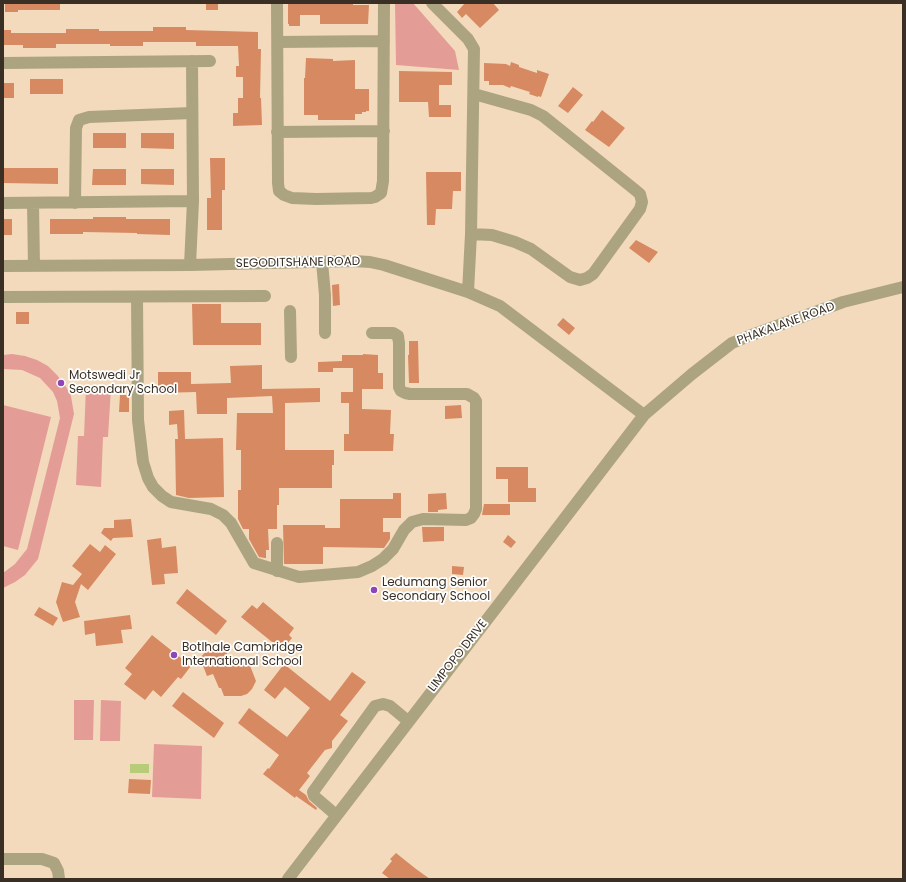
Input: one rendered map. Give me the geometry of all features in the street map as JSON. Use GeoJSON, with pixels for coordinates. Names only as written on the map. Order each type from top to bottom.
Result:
{"type":"FeatureCollection","features":[{"type":"Feature","properties":{"kind":"street"},"geometry":{"type":"LineString","coordinates":[[277,3],[277,132],[279,191],[292,198],[316,199],[371,198],[381,193],[383,181],[384,131],[384,3]]}},
{"type":"Feature","properties":{"kind":"street"},"geometry":{"type":"LineString","coordinates":[[432,3],[468,39],[474,49],[471,234],[468,292]]}},
{"type":"Feature","properties":{"kind":"street"},"geometry":{"type":"LineString","coordinates":[[278,42],[384,41]]}},
{"type":"Feature","properties":{"kind":"street"},"geometry":{"type":"LineString","coordinates":[[190,265],[193,201],[192,61]]}},
{"type":"Feature","properties":{"kind":"street"},"geometry":{"type":"LineString","coordinates":[[3,64],[210,61]]}},
{"type":"Feature","properties":{"kind":"street"},"geometry":{"type":"LineString","coordinates":[[471,234],[492,235],[515,242],[531,249],[570,277],[580,280],[593,274],[640,209],[642,202],[640,194],[543,116],[531,110],[474,94]]}},
{"type":"Feature","properties":{"kind":"street"},"geometry":{"type":"LineString","coordinates":[[75,203],[76,128],[79,120],[89,117],[192,113]]}},
{"type":"Feature","properties":{"kind":"street"},"geometry":{"type":"LineString","coordinates":[[277,132],[384,131]]}},
{"type":"Feature","properties":{"kind":"street"},"geometry":{"type":"LineString","coordinates":[[3,203],[193,201]]}},
{"type":"Feature","properties":{"kind":"street"},"geometry":{"type":"LineString","coordinates":[[33,203],[34,266]]}},
{"type":"Feature","properties":{"kind":"street"},"geometry":{"type":"LineString","coordinates":[[322,262],[326,311],[326,333]]}},
{"type":"Feature","properties":{"kind":"street","name":"SEGODITSHANE ROAD"},"geometry":{"type":"LineString","coordinates":[[3,266],[370,262],[422,276],[468,292],[500,306],[644,415]]}},
{"type":"Feature","properties":{"kind":"street","name":"PHAKALANE ROAD"},"geometry":{"type":"LineString","coordinates":[[644,415],[698,369],[732,344],[749,336],[843,302],[903,287]]}},
{"type":"Feature","properties":{"kind":"street"},"geometry":{"type":"LineString","coordinates":[[3,298],[265,296]]}},
{"type":"Feature","properties":{"kind":"street"},"geometry":{"type":"LineString","coordinates":[[137,297],[138,420],[143,462],[148,478],[153,487],[171,502],[211,509],[223,515],[231,523],[254,563],[298,577],[358,572],[383,559],[393,549],[404,530],[412,522],[423,520],[466,520],[471,518],[476,509],[476,401],[467,394],[405,393],[399,387],[398,336],[393,333],[372,333]]}},
{"type":"Feature","properties":{"kind":"street"},"geometry":{"type":"LineString","coordinates":[[290,311],[291,357]]}},
{"type":"Feature","properties":{"kind":"street","name":"LIMPOPO DRIVE"},"geometry":{"type":"LineString","coordinates":[[288,879],[644,415]]}},
{"type":"Feature","properties":{"kind":"street"},"geometry":{"type":"LineString","coordinates":[[277,543],[277,571]]}},
{"type":"Feature","properties":{"kind":"street"},"geometry":{"type":"LineString","coordinates":[[336,815],[314,796],[313,792],[375,706],[383,704],[390,706],[408,721]]}},
{"type":"Feature","properties":{"kind":"street"},"geometry":{"type":"LineString","coordinates":[[3,859],[42,859],[54,863],[60,879]]}},
{"type":"Feature","properties":{"kind":"shaded area"},"geometry":{"type":"Polygon","coordinates":[[[395,3],[413,3],[455,51],[459,70],[396,65],[395,3]]]}},
{"type":"Feature","properties":{"kind":"shaded area"},"geometry":{"type":"Polygon","coordinates":[[[12,354],[37,360],[48,366],[65,385],[71,396],[74,414],[38,559],[25,575],[3,588],[3,573],[15,564],[27,549],[60,418],[57,401],[53,392],[40,378],[22,370],[3,369],[3,355],[12,354]]]}},
{"type":"Feature","properties":{"kind":"shaded area"},"geometry":{"type":"Polygon","coordinates":[[[86,387],[111,388],[108,437],[103,437],[101,487],[76,485],[78,436],[84,436],[86,387]]]}},
{"type":"Feature","properties":{"kind":"shaded area"},"geometry":{"type":"Polygon","coordinates":[[[3,405],[51,417],[18,550],[3,546],[3,405]]]}},
{"type":"Feature","properties":{"kind":"shaded area"},"geometry":{"type":"Polygon","coordinates":[[[74,700],[94,700],[93,740],[74,740],[74,700]]]}},
{"type":"Feature","properties":{"kind":"shaded area"},"geometry":{"type":"Polygon","coordinates":[[[101,700],[121,701],[120,741],[100,741],[101,700]]]}},
{"type":"Feature","properties":{"kind":"shaded area"},"geometry":{"type":"Polygon","coordinates":[[[154,744],[202,746],[201,799],[152,797],[154,744]]]}},
{"type":"Feature","properties":{"kind":"shaded area"},"geometry":{"type":"Polygon","coordinates":[[[130,764],[149,764],[149,773],[130,773],[130,764]]]}},
{"type":"Feature","properties":{"kind":"building"},"geometry":{"type":"Polygon","coordinates":[[[5,3],[60,3],[60,10],[18,10],[18,12],[5,12],[5,3]]]}},
{"type":"Feature","properties":{"kind":"building"},"geometry":{"type":"Polygon","coordinates":[[[206,3],[218,3],[218,10],[206,10],[206,3]]]}},
{"type":"Feature","properties":{"kind":"building"},"geometry":{"type":"Polygon","coordinates":[[[288,3],[353,3],[353,5],[369,5],[368,24],[320,24],[320,15],[300,15],[300,26],[289,26],[288,3]]]}},
{"type":"Feature","properties":{"kind":"building"},"geometry":{"type":"Polygon","coordinates":[[[465,3],[493,3],[499,10],[480,28],[466,14],[462,18],[457,12],[465,3]]]}},
{"type":"Feature","properties":{"kind":"building"},"geometry":{"type":"Polygon","coordinates":[[[153,27],[186,27],[186,30],[258,32],[258,49],[261,49],[260,98],[262,125],[233,126],[233,113],[238,113],[238,98],[243,98],[243,77],[236,77],[236,66],[239,66],[238,46],[196,46],[196,42],[143,42],[143,46],[110,46],[110,44],[56,44],[56,48],[23,48],[23,45],[3,45],[3,30],[11,30],[11,33],[66,33],[66,29],[99,29],[99,31],[153,31],[153,27]]]}},
{"type":"Feature","properties":{"kind":"building"},"geometry":{"type":"Polygon","coordinates":[[[306,58],[333,59],[333,61],[355,60],[355,89],[369,89],[369,111],[362,112],[362,114],[355,114],[355,120],[318,120],[318,115],[304,115],[304,78],[306,58]]]}},
{"type":"Feature","properties":{"kind":"building"},"geometry":{"type":"Polygon","coordinates":[[[511,62],[519,65],[519,67],[537,73],[537,70],[549,74],[541,97],[529,94],[530,92],[511,86],[510,88],[503,85],[489,85],[489,81],[484,81],[484,63],[506,64],[510,66],[511,62]]]}},
{"type":"Feature","properties":{"kind":"building"},"geometry":{"type":"Polygon","coordinates":[[[399,71],[452,72],[452,85],[439,85],[439,105],[451,105],[451,117],[429,117],[428,102],[399,102],[399,71]]]}},
{"type":"Feature","properties":{"kind":"building"},"geometry":{"type":"Polygon","coordinates":[[[30,79],[63,79],[63,94],[30,94],[30,79]]]}},
{"type":"Feature","properties":{"kind":"building"},"geometry":{"type":"Polygon","coordinates":[[[3,83],[14,83],[14,98],[3,98],[3,83]]]}},
{"type":"Feature","properties":{"kind":"building"},"geometry":{"type":"Polygon","coordinates":[[[573,87],[583,95],[568,113],[558,106],[573,87]]]}},
{"type":"Feature","properties":{"kind":"building"},"geometry":{"type":"Polygon","coordinates":[[[602,110],[625,128],[609,147],[585,130],[602,110]]]}},
{"type":"Feature","properties":{"kind":"building"},"geometry":{"type":"Polygon","coordinates":[[[93,133],[126,133],[126,148],[93,148],[93,133]]]}},
{"type":"Feature","properties":{"kind":"building"},"geometry":{"type":"Polygon","coordinates":[[[141,133],[174,133],[174,149],[141,148],[141,133]]]}},
{"type":"Feature","properties":{"kind":"building"},"geometry":{"type":"Polygon","coordinates":[[[210,158],[225,158],[225,190],[222,190],[222,230],[207,230],[207,198],[211,198],[210,158]]]}},
{"type":"Feature","properties":{"kind":"building"},"geometry":{"type":"Polygon","coordinates":[[[3,168],[58,168],[58,184],[3,183],[3,168]]]}},
{"type":"Feature","properties":{"kind":"building"},"geometry":{"type":"Polygon","coordinates":[[[93,169],[126,169],[126,185],[92,185],[93,169]]]}},
{"type":"Feature","properties":{"kind":"building"},"geometry":{"type":"Polygon","coordinates":[[[141,169],[174,169],[174,185],[141,184],[141,169]]]}},
{"type":"Feature","properties":{"kind":"building"},"geometry":{"type":"Polygon","coordinates":[[[426,172],[461,172],[461,191],[453,191],[452,209],[436,209],[435,225],[427,225],[426,172]]]}},
{"type":"Feature","properties":{"kind":"building"},"geometry":{"type":"Polygon","coordinates":[[[93,217],[170,219],[170,235],[83,232],[83,234],[50,234],[50,219],[93,219],[93,217]]]}},
{"type":"Feature","properties":{"kind":"building"},"geometry":{"type":"Polygon","coordinates":[[[3,219],[12,219],[12,235],[3,235],[3,219]]]}},
{"type":"Feature","properties":{"kind":"building"},"geometry":{"type":"Polygon","coordinates":[[[636,240],[658,252],[649,263],[629,248],[636,240]]]}},
{"type":"Feature","properties":{"kind":"building"},"geometry":{"type":"Polygon","coordinates":[[[339,284],[340,305],[333,306],[332,285],[339,284]]]}},
{"type":"Feature","properties":{"kind":"building"},"geometry":{"type":"Polygon","coordinates":[[[192,304],[221,304],[221,323],[261,323],[261,345],[193,345],[192,304]]]}},
{"type":"Feature","properties":{"kind":"building"},"geometry":{"type":"Polygon","coordinates":[[[16,312],[29,312],[29,324],[16,324],[16,312]]]}},
{"type":"Feature","properties":{"kind":"building"},"geometry":{"type":"Polygon","coordinates":[[[563,318],[575,328],[569,335],[557,325],[563,318]]]}},
{"type":"Feature","properties":{"kind":"building"},"geometry":{"type":"Polygon","coordinates":[[[409,341],[418,341],[419,383],[409,383],[409,341]]]}},
{"type":"Feature","properties":{"kind":"building"},"geometry":{"type":"Polygon","coordinates":[[[342,355],[378,355],[378,373],[383,373],[383,389],[362,389],[362,409],[391,410],[390,434],[394,434],[393,451],[344,451],[344,434],[349,434],[349,403],[341,403],[341,392],[353,392],[353,368],[333,368],[333,372],[318,372],[318,362],[342,361],[342,355]]]}},
{"type":"Feature","properties":{"kind":"building"},"geometry":{"type":"Polygon","coordinates":[[[262,365],[262,389],[320,388],[320,402],[285,403],[285,450],[334,450],[334,465],[332,465],[332,488],[279,488],[277,529],[268,529],[269,550],[266,550],[266,558],[259,557],[249,539],[249,529],[243,529],[238,519],[238,490],[241,490],[241,450],[236,450],[237,413],[273,413],[272,396],[227,398],[227,414],[197,414],[196,392],[158,393],[158,372],[191,372],[191,384],[231,383],[230,366],[262,365]]]}},
{"type":"Feature","properties":{"kind":"building"},"geometry":{"type":"Polygon","coordinates":[[[120,395],[129,395],[129,412],[119,412],[120,395]]]}},
{"type":"Feature","properties":{"kind":"building"},"geometry":{"type":"Polygon","coordinates":[[[461,405],[462,418],[445,419],[445,406],[461,405]]]}},
{"type":"Feature","properties":{"kind":"building"},"geometry":{"type":"Polygon","coordinates":[[[184,410],[185,439],[223,438],[224,497],[189,498],[176,495],[175,439],[178,439],[177,424],[169,425],[169,411],[184,410]]]}},
{"type":"Feature","properties":{"kind":"building"},"geometry":{"type":"Polygon","coordinates":[[[496,467],[528,467],[528,488],[536,488],[536,502],[508,502],[508,479],[496,479],[496,467]]]}},
{"type":"Feature","properties":{"kind":"building"},"geometry":{"type":"Polygon","coordinates":[[[393,493],[401,493],[401,518],[383,518],[383,532],[390,532],[390,539],[384,548],[323,547],[323,564],[284,564],[283,525],[325,525],[325,528],[340,528],[340,499],[393,499],[393,493]]]}},
{"type":"Feature","properties":{"kind":"building"},"geometry":{"type":"Polygon","coordinates":[[[446,493],[447,509],[438,510],[438,512],[428,512],[428,494],[446,493]]]}},
{"type":"Feature","properties":{"kind":"building"},"geometry":{"type":"Polygon","coordinates":[[[484,504],[510,504],[510,515],[482,515],[484,504]]]}},
{"type":"Feature","properties":{"kind":"building"},"geometry":{"type":"Polygon","coordinates":[[[131,519],[133,537],[113,538],[111,541],[101,533],[104,528],[114,528],[114,520],[131,519]]]}},
{"type":"Feature","properties":{"kind":"building"},"geometry":{"type":"Polygon","coordinates":[[[422,527],[444,527],[444,541],[423,542],[422,527]]]}},
{"type":"Feature","properties":{"kind":"building"},"geometry":{"type":"Polygon","coordinates":[[[508,535],[516,542],[511,548],[503,542],[508,535]]]}},
{"type":"Feature","properties":{"kind":"building"},"geometry":{"type":"Polygon","coordinates":[[[161,538],[162,548],[176,546],[178,573],[164,574],[165,584],[152,585],[147,540],[161,538]]]}},
{"type":"Feature","properties":{"kind":"building"},"geometry":{"type":"Polygon","coordinates":[[[90,544],[100,552],[105,545],[116,554],[88,590],[81,584],[75,602],[80,617],[63,622],[56,602],[62,582],[73,585],[82,574],[72,566],[90,544]]]}},
{"type":"Feature","properties":{"kind":"building"},"geometry":{"type":"Polygon","coordinates":[[[452,566],[464,567],[463,575],[452,574],[452,566]]]}},
{"type":"Feature","properties":{"kind":"building"},"geometry":{"type":"Polygon","coordinates":[[[187,589],[227,621],[216,635],[176,603],[187,589]]]}},
{"type":"Feature","properties":{"kind":"building"},"geometry":{"type":"Polygon","coordinates":[[[263,602],[294,628],[289,635],[292,638],[282,650],[241,617],[252,605],[257,609],[263,602]]]}},
{"type":"Feature","properties":{"kind":"building"},"geometry":{"type":"Polygon","coordinates":[[[39,607],[58,618],[53,626],[34,615],[39,607]]]}},
{"type":"Feature","properties":{"kind":"building"},"geometry":{"type":"Polygon","coordinates":[[[130,615],[132,629],[121,630],[123,643],[96,646],[95,633],[85,635],[84,621],[130,615]]]}},
{"type":"Feature","properties":{"kind":"building"},"geometry":{"type":"Polygon","coordinates":[[[152,635],[191,666],[181,679],[178,677],[161,697],[153,690],[145,700],[124,684],[132,674],[125,668],[152,635]]]}},
{"type":"Feature","properties":{"kind":"building"},"geometry":{"type":"Polygon","coordinates":[[[209,648],[227,650],[227,657],[241,658],[240,661],[249,663],[256,681],[252,689],[247,694],[241,696],[224,696],[213,674],[207,676],[200,658],[209,648]]]}},
{"type":"Feature","properties":{"kind":"building"},"geometry":{"type":"Polygon","coordinates":[[[284,664],[330,701],[352,672],[366,682],[340,715],[348,721],[332,741],[332,748],[325,750],[307,773],[310,776],[299,790],[306,795],[309,801],[317,808],[316,810],[296,796],[295,798],[263,774],[268,768],[269,769],[279,755],[238,723],[249,708],[287,737],[310,708],[285,687],[275,699],[264,690],[284,664]]]}},
{"type":"Feature","properties":{"kind":"building"},"geometry":{"type":"Polygon","coordinates":[[[183,692],[224,723],[214,738],[172,706],[183,692]]]}},
{"type":"Feature","properties":{"kind":"building"},"geometry":{"type":"Polygon","coordinates":[[[129,779],[151,780],[150,794],[128,793],[129,779]]]}},
{"type":"Feature","properties":{"kind":"building"},"geometry":{"type":"Polygon","coordinates":[[[396,853],[430,879],[390,879],[382,873],[392,861],[390,859],[396,853]]]}},
{"type":"Feature","properties":{"kind":"place","name":"Motswedi Jr Secondary School"},"geometry":{"type":"Point","coordinates":[61,383]}},
{"type":"Feature","properties":{"kind":"place","name":"Ledumang Senior Secondary School"},"geometry":{"type":"Point","coordinates":[374,590]}},
{"type":"Feature","properties":{"kind":"place","name":"Botlhale Cambridge International School"},"geometry":{"type":"Point","coordinates":[174,655]}}]}
